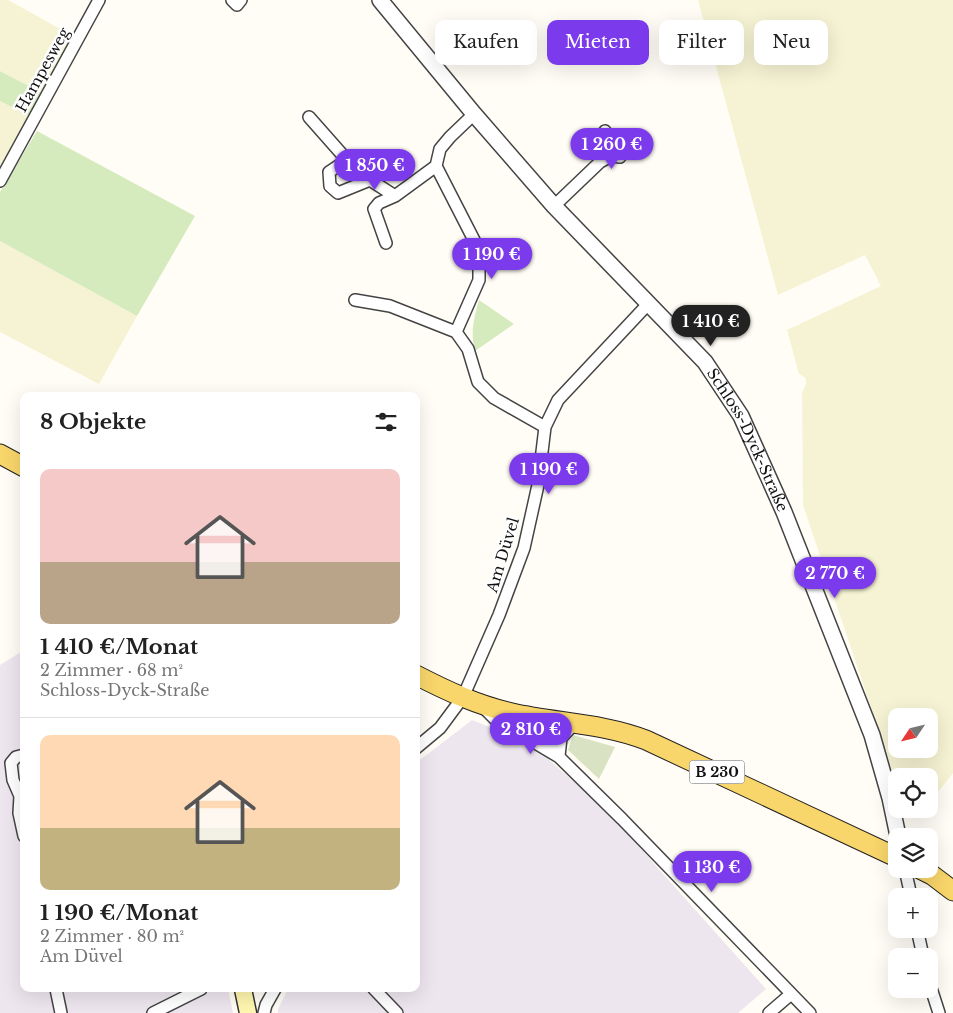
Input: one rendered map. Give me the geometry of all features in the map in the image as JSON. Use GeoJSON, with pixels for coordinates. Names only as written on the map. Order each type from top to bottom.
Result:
{"type":"FeatureCollection","features":[{"type":"Feature","properties":{"kind":"main road"},"geometry":{"type":"LineString","coordinates":[[0,454],[20,465]]}},
{"type":"Feature","properties":{"kind":"main road","name":"B 230"},"geometry":{"type":"LineString","coordinates":[[420,677],[471,701],[512,713],[611,728],[646,740],[888,853]]}},
{"type":"Feature","properties":{"kind":"main road"},"geometry":{"type":"LineString","coordinates":[[936,878],[953,891]]}},
{"type":"Feature","properties":{"kind":"main road"},"geometry":{"type":"LineString","coordinates":[[244,992],[248,1013]]}},
{"type":"Feature","properties":{"kind":"street","name":"Hampesweg"},"geometry":{"type":"LineString","coordinates":[[0,181],[99,0]]}},
{"type":"Feature","properties":{"kind":"street"},"geometry":{"type":"LineString","coordinates":[[232,0],[237,5],[241,0]]}},
{"type":"Feature","properties":{"kind":"street","name":"Schloss-Dyck-Straße"},"geometry":{"type":"LineString","coordinates":[[380,0],[474,114],[554,206],[704,362],[741,416],[784,512],[872,735],[896,828]]}},
{"type":"Feature","properties":{"kind":"street"},"geometry":{"type":"LineString","coordinates":[[386,243],[374,209],[378,203],[396,196],[436,166],[440,149],[474,114]]}},
{"type":"Feature","properties":{"kind":"street"},"geometry":{"type":"LineString","coordinates":[[309,117],[347,160],[370,180],[396,196]]}},
{"type":"Feature","properties":{"kind":"street"},"geometry":{"type":"LineString","coordinates":[[554,206],[600,162],[611,156],[620,157],[617,146],[605,131]]}},
{"type":"Feature","properties":{"kind":"street"},"geometry":{"type":"LineString","coordinates":[[347,160],[329,172],[330,186],[338,193],[370,180]]}},
{"type":"Feature","properties":{"kind":"street"},"geometry":{"type":"LineString","coordinates":[[436,166],[476,244],[479,262],[479,280],[456,332]]}},
{"type":"Feature","properties":{"kind":"street"},"geometry":{"type":"LineString","coordinates":[[355,300],[390,306],[456,332],[468,348],[478,382],[494,398],[545,427]]}},
{"type":"Feature","properties":{"kind":"street","name":"Am Düvel"},"geometry":{"type":"LineString","coordinates":[[420,745],[471,701],[524,548],[538,485],[545,427],[558,400],[649,303]]}},
{"type":"Feature","properties":{"kind":"street"},"geometry":{"type":"LineString","coordinates":[[471,701],[495,719],[559,757],[622,819],[810,1013]]}},
{"type":"Feature","properties":{"kind":"street"},"geometry":{"type":"LineString","coordinates":[[540,718],[559,757]]}},
{"type":"Feature","properties":{"kind":"street"},"geometry":{"type":"LineString","coordinates":[[559,757],[561,738],[574,723]]}},
{"type":"Feature","properties":{"kind":"street"},"geometry":{"type":"LineString","coordinates":[[20,756],[16,757],[11,763],[13,780],[20,791]]}},
{"type":"Feature","properties":{"kind":"street"},"geometry":{"type":"LineString","coordinates":[[57,992],[61,1013]]}},
{"type":"Feature","properties":{"kind":"street"},"geometry":{"type":"LineString","coordinates":[[153,1013],[195,992]]}},
{"type":"Feature","properties":{"kind":"street"},"geometry":{"type":"LineString","coordinates":[[264,1013],[273,992]]}},
{"type":"Feature","properties":{"kind":"street"},"geometry":{"type":"LineString","coordinates":[[377,992],[397,1013]]}},
{"type":"Feature","properties":{"kind":"street"},"geometry":{"type":"LineString","coordinates":[[769,1013],[791,994]]}},
{"type":"Feature","properties":{"kind":"street"},"geometry":{"type":"LineString","coordinates":[[934,998],[939,1013]]}},
{"type":"Feature","properties":{"kind":"shaded area"},"geometry":{"type":"Polygon","coordinates":[[[0,0],[8,0],[73,36],[42,93],[0,71],[0,0]]]}},
{"type":"Feature","properties":{"kind":"shaded area"},"geometry":{"type":"Polygon","coordinates":[[[698,0],[953,0],[953,773],[938,792],[938,768],[891,768],[803,505],[802,393],[806,384],[806,378],[799,374],[787,330],[881,286],[865,255],[778,295],[716,65],[744,65],[744,20],[703,20],[698,0]]]}},
{"type":"Feature","properties":{"kind":"shaded area"},"geometry":{"type":"Polygon","coordinates":[[[0,101],[29,116],[0,170],[0,101]]]}},
{"type":"Feature","properties":{"kind":"shaded area"},"geometry":{"type":"Polygon","coordinates":[[[0,241],[137,316],[99,384],[0,332],[0,241]]]}},
{"type":"Feature","properties":{"kind":"shaded area"},"geometry":{"type":"Polygon","coordinates":[[[20,652],[20,992],[229,992],[233,1013],[0,1013],[0,665],[20,652]]]}},
{"type":"Feature","properties":{"kind":"shaded area"},"geometry":{"type":"Polygon","coordinates":[[[472,720],[530,743],[607,811],[766,989],[738,1013],[278,1013],[278,1009],[286,992],[420,992],[420,760],[472,720]]]}},
{"type":"Feature","properties":{"kind":"green space"},"geometry":{"type":"Polygon","coordinates":[[[0,71],[42,93],[29,116],[0,101],[0,71]]]}},
{"type":"Feature","properties":{"kind":"green space"},"geometry":{"type":"Polygon","coordinates":[[[37,131],[195,216],[137,316],[0,241],[0,192],[37,131]]]}},
{"type":"Feature","properties":{"kind":"green space"},"geometry":{"type":"Polygon","coordinates":[[[479,300],[514,324],[475,351],[473,331],[479,300]]]}},
{"type":"Feature","properties":{"kind":"green space"},"geometry":{"type":"Polygon","coordinates":[[[573,735],[615,747],[599,779],[568,750],[573,735]]]}}]}
